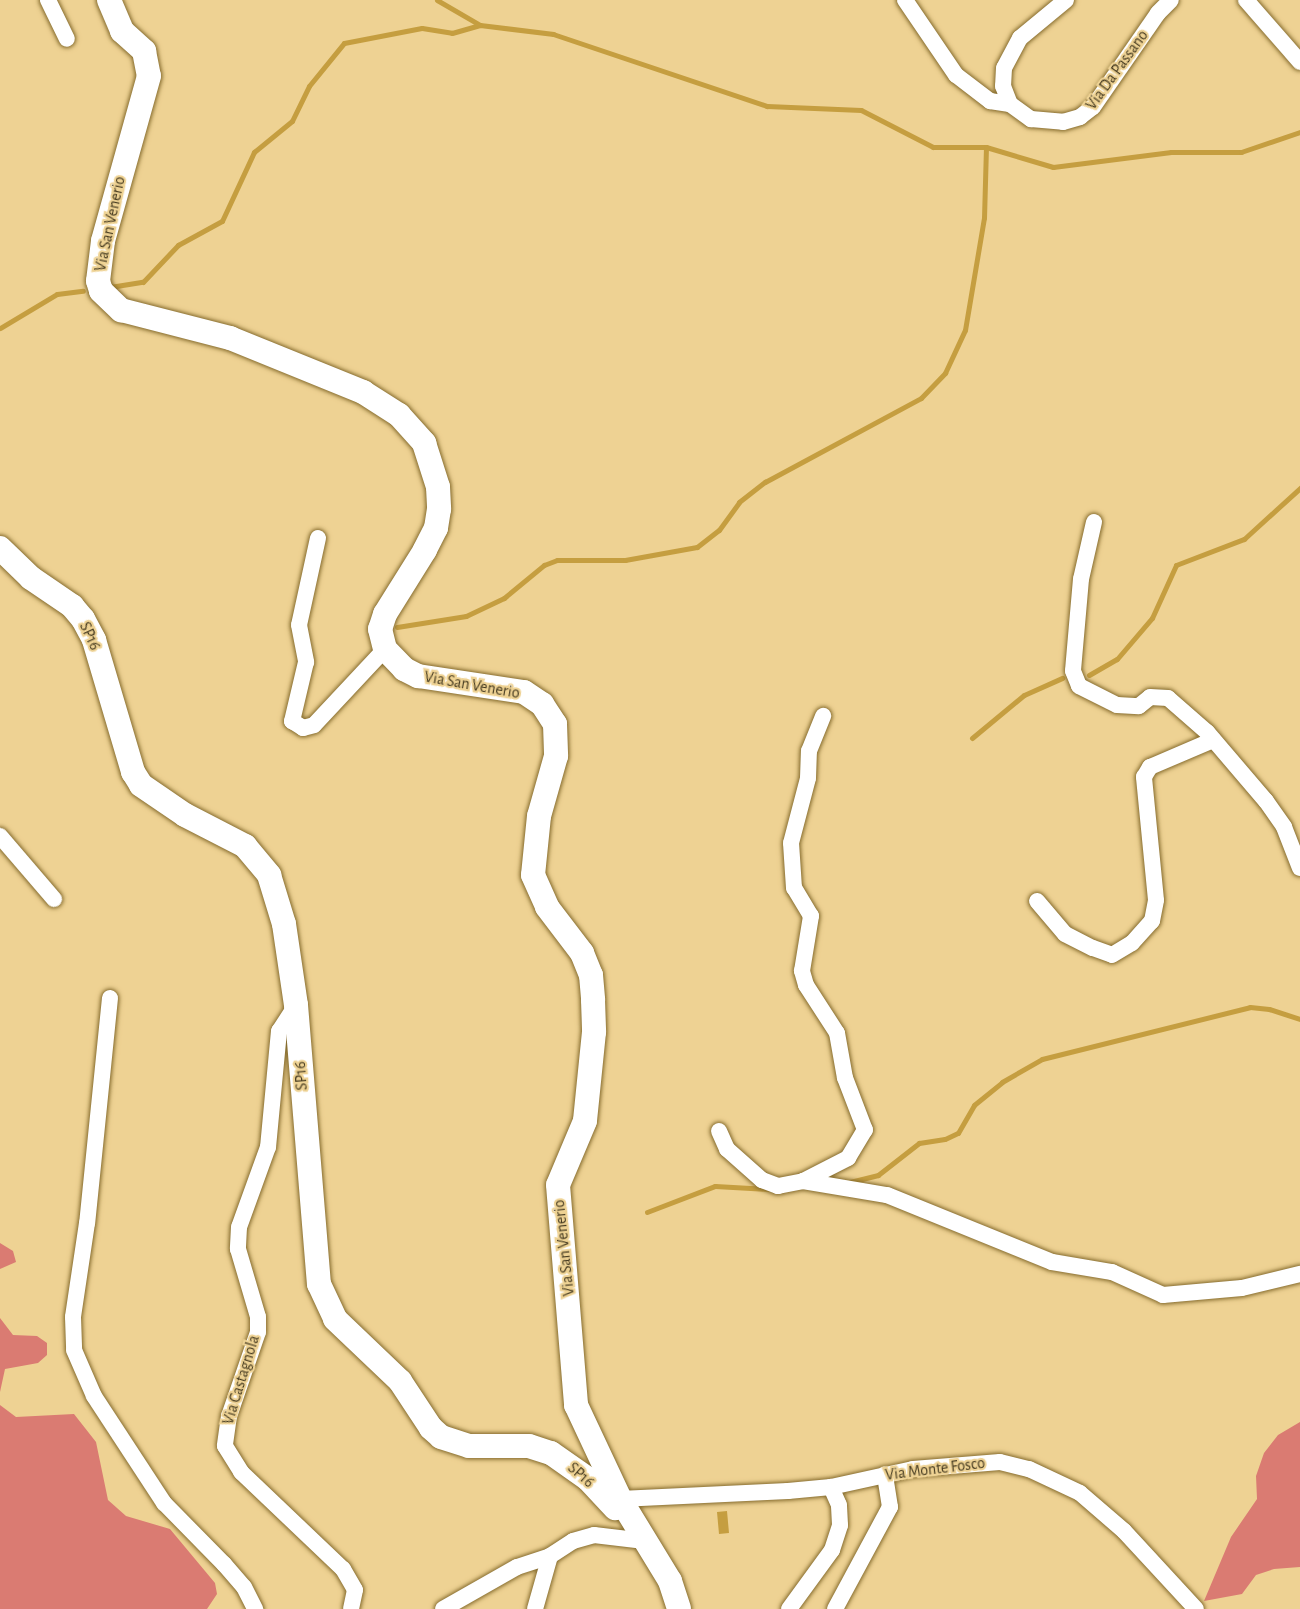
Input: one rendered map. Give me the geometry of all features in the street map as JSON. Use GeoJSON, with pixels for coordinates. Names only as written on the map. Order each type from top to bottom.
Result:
{"type":"FeatureCollection","features":[{"type":"Feature","properties":{"kind":"street"},"geometry":{"type":"LineString","coordinates":[[48,0],[67,39]]}},
{"type":"Feature","properties":{"kind":"street","name":"Via San Venerio"},"geometry":{"type":"LineString","coordinates":[[109,0],[122,31],[144,51],[149,76],[105,231],[98,281],[101,291],[113,306],[133,315],[230,338],[363,392],[399,415],[414,430],[432,464],[440,509],[425,550],[385,614],[380,629],[386,650],[404,669],[418,676],[524,692],[542,704],[555,724],[556,756],[539,816],[533,875],[547,908],[582,953],[591,975],[594,1032],[585,1121],[558,1185],[559,1218],[568,1278],[576,1405],[620,1499],[670,1581],[679,1609]]}},
{"type":"Feature","properties":{"kind":"street","name":"Via Da Passano"},"geometry":{"type":"LineString","coordinates":[[905,0],[956,75],[990,101],[1010,104],[1020,114],[1050,123],[1080,117],[1094,107],[1158,13],[1171,0]]}},
{"type":"Feature","properties":{"kind":"street"},"geometry":{"type":"LineString","coordinates":[[1010,104],[1003,86],[1004,68],[1014,47],[1030,27],[1066,0]]}},
{"type":"Feature","properties":{"kind":"street"},"geometry":{"type":"LineString","coordinates":[[1246,0],[1300,62]]}},
{"type":"Feature","properties":{"kind":"street"},"geometry":{"type":"LineString","coordinates":[[1094,522],[1081,579],[1073,671],[1080,686],[1117,705],[1139,706],[1150,697],[1168,698],[1213,740],[1284,827],[1300,868]]}},
{"type":"Feature","properties":{"kind":"street"},"geometry":{"type":"LineString","coordinates":[[318,538],[299,626],[306,663],[292,721],[303,728],[314,725],[386,650]]}},
{"type":"Feature","properties":{"kind":"street","name":"SP16"},"geometry":{"type":"LineString","coordinates":[[0,548],[30,578],[72,606],[83,619],[94,640],[133,772],[141,785],[185,815],[245,846],[262,863],[278,897],[296,1005],[319,1284],[335,1319],[400,1381],[441,1437],[469,1446],[529,1446],[551,1453],[588,1479],[645,1541]]}},
{"type":"Feature","properties":{"kind":"street"},"geometry":{"type":"LineString","coordinates":[[719,1131],[727,1149],[762,1180],[778,1186],[803,1181],[848,1158],[865,1130],[845,1078],[837,1033],[806,985],[802,971],[811,916],[794,888],[791,843],[808,778],[809,751],[823,716]]}},
{"type":"Feature","properties":{"kind":"street"},"geometry":{"type":"LineString","coordinates":[[1037,901],[1065,934],[1094,948],[1112,955],[1132,943],[1152,921],[1156,900],[1144,777],[1156,764],[1213,740]]}},
{"type":"Feature","properties":{"kind":"street"},"geometry":{"type":"LineString","coordinates":[[0,836],[54,899]]}},
{"type":"Feature","properties":{"kind":"street"},"geometry":{"type":"LineString","coordinates":[[110,998],[87,1223],[74,1306],[74,1350],[94,1396],[144,1475],[164,1503],[244,1587],[255,1609]]}},
{"type":"Feature","properties":{"kind":"street","name":"Via Castagnola"},"geometry":{"type":"LineString","coordinates":[[296,1005],[279,1031],[268,1147],[239,1227],[238,1249],[258,1317],[258,1332],[229,1416],[225,1446],[242,1472],[343,1569],[355,1590],[351,1609]]}},
{"type":"Feature","properties":{"kind":"street"},"geometry":{"type":"LineString","coordinates":[[803,1181],[887,1196],[1052,1262],[1112,1272],[1163,1295],[1242,1288],[1300,1274]]}},
{"type":"Feature","properties":{"kind":"street","name":"Via Monte Fosco"},"geometry":{"type":"LineString","coordinates":[[620,1499],[831,1487],[885,1474],[1000,1462],[1056,1480],[1104,1512],[1196,1609]]}},
{"type":"Feature","properties":{"kind":"street"},"geometry":{"type":"LineString","coordinates":[[835,1609],[890,1507],[885,1474]]}},
{"type":"Feature","properties":{"kind":"street"},"geometry":{"type":"LineString","coordinates":[[789,1609],[832,1550],[840,1525],[839,1505],[831,1487]]}},
{"type":"Feature","properties":{"kind":"street"},"geometry":{"type":"LineString","coordinates":[[443,1609],[517,1567],[550,1556],[573,1540],[594,1535],[645,1541]]}},
{"type":"Feature","properties":{"kind":"street"},"geometry":{"type":"LineString","coordinates":[[535,1609],[550,1556]]}},
{"type":"Feature","properties":{"kind":"shaded area"},"geometry":{"type":"Polygon","coordinates":[[[0,1243],[13,1251],[16,1262],[0,1269],[0,1243]]]}},
{"type":"Feature","properties":{"kind":"shaded area"},"geometry":{"type":"Polygon","coordinates":[[[0,1318],[13,1335],[37,1336],[47,1343],[47,1355],[38,1363],[5,1369],[0,1392],[0,1318]]]}},
{"type":"Feature","properties":{"kind":"shaded area"},"geometry":{"type":"Polygon","coordinates":[[[0,1405],[16,1417],[74,1414],[96,1442],[108,1500],[126,1516],[170,1529],[215,1583],[217,1594],[207,1609],[0,1609],[0,1405]]]}},
{"type":"Feature","properties":{"kind":"shaded area"},"geometry":{"type":"Polygon","coordinates":[[[1300,1422],[1300,1567],[1274,1569],[1256,1575],[1242,1594],[1204,1601],[1231,1537],[1257,1499],[1256,1476],[1264,1453],[1278,1435],[1300,1422]]]}},
{"type":"Feature","properties":{"kind":"shaded area"},"geometry":{"type":"Polygon","coordinates":[[[727,1511],[729,1533],[719,1534],[717,1512],[727,1511]]]}},
{"type":"Feature","properties":{"kind":"waterway"},"geometry":{"type":"LineString","coordinates":[[437,0],[480,25],[553,34],[767,106],[861,110],[933,147],[986,147],[1053,167],[1171,152],[1241,152],[1300,132]]}},
{"type":"Feature","properties":{"kind":"waterway"},"geometry":{"type":"LineString","coordinates":[[110,287],[143,282],[178,245],[222,221],[254,152],[292,121],[309,86],[344,43],[422,28],[452,33],[480,25]]}},
{"type":"Feature","properties":{"kind":"waterway"},"geometry":{"type":"LineString","coordinates":[[397,627],[466,616],[504,598],[544,565],[557,560],[625,560],[697,547],[719,530],[739,502],[765,482],[921,398],[945,373],[965,330],[984,218],[986,147]]}},
{"type":"Feature","properties":{"kind":"waterway"},"geometry":{"type":"LineString","coordinates":[[0,328],[57,294],[83,291]]}},
{"type":"Feature","properties":{"kind":"waterway"},"geometry":{"type":"LineString","coordinates":[[1089,675],[1117,659],[1152,618],[1176,565],[1244,539],[1300,488]]}},
{"type":"Feature","properties":{"kind":"waterway"},"geometry":{"type":"LineString","coordinates":[[972,738],[1024,695],[1062,678]]}},
{"type":"Feature","properties":{"kind":"waterway"},"geometry":{"type":"LineString","coordinates":[[850,1182],[878,1175],[919,1143],[945,1139],[958,1133],[974,1105],[1002,1082],[1042,1059],[1250,1007],[1269,1009],[1300,1019]]}},
{"type":"Feature","properties":{"kind":"waterway"},"geometry":{"type":"LineString","coordinates":[[647,1212],[715,1186],[769,1189]]}}]}
